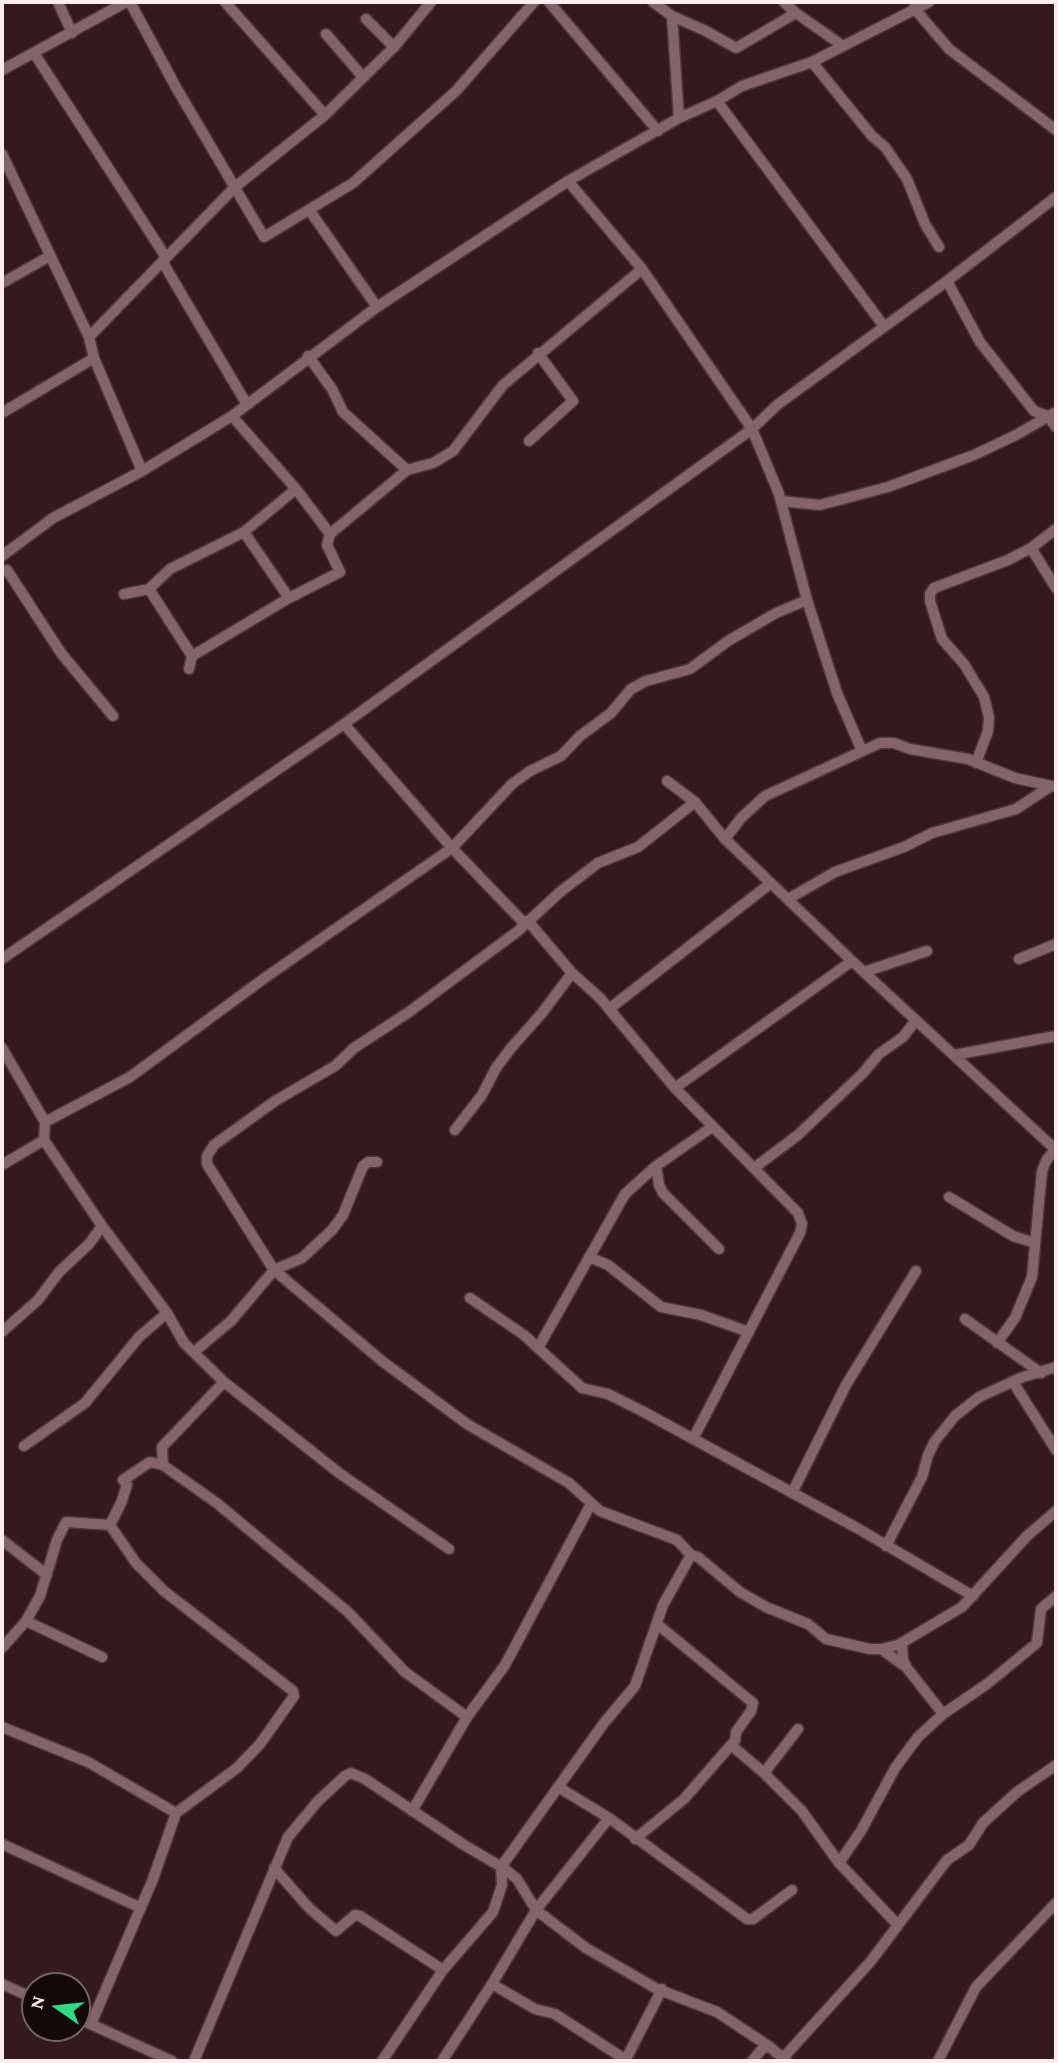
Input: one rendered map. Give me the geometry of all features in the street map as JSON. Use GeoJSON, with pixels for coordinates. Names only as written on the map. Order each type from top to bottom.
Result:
{"type":"FeatureCollection","features":[{"type":"Feature","properties":{"kind":"street"},"geometry":{"type":"LineString","coordinates":[[58,2],[72,33]]}},
{"type":"Feature","properties":{"kind":"street"},"geometry":{"type":"LineString","coordinates":[[2,70],[128,2],[264,237],[353,183],[456,91],[534,2]]}},
{"type":"Feature","properties":{"kind":"street"},"geometry":{"type":"LineString","coordinates":[[225,2],[325,115]]}},
{"type":"Feature","properties":{"kind":"street"},"geometry":{"type":"LineString","coordinates":[[89,337],[235,187],[325,115],[394,47],[431,2]]}},
{"type":"Feature","properties":{"kind":"street"},"geometry":{"type":"LineString","coordinates":[[549,2],[658,131]]}},
{"type":"Feature","properties":{"kind":"street"},"geometry":{"type":"LineString","coordinates":[[653,2],[672,16],[736,48],[796,13]]}},
{"type":"Feature","properties":{"kind":"street"},"geometry":{"type":"LineString","coordinates":[[784,2],[843,46]]}},
{"type":"Feature","properties":{"kind":"street"},"geometry":{"type":"LineString","coordinates":[[2,556],[52,518],[142,471],[232,416],[377,307],[568,181],[679,118],[742,86],[812,62],[929,2]]}},
{"type":"Feature","properties":{"kind":"street"},"geometry":{"type":"LineString","coordinates":[[914,8],[948,49],[1056,130]]}},
{"type":"Feature","properties":{"kind":"street"},"geometry":{"type":"LineString","coordinates":[[672,16],[679,118]]}},
{"type":"Feature","properties":{"kind":"street"},"geometry":{"type":"LineString","coordinates":[[366,19],[394,47]]}},
{"type":"Feature","properties":{"kind":"street"},"geometry":{"type":"LineString","coordinates":[[326,34],[363,77]]}},
{"type":"Feature","properties":{"kind":"street"},"geometry":{"type":"LineString","coordinates":[[34,53],[160,248],[163,262],[246,403]]}},
{"type":"Feature","properties":{"kind":"street"},"geometry":{"type":"LineString","coordinates":[[812,62],[872,136],[886,148],[907,178],[925,224],[939,247]]}},
{"type":"Feature","properties":{"kind":"street"},"geometry":{"type":"LineString","coordinates":[[717,101],[883,325]]}},
{"type":"Feature","properties":{"kind":"street"},"geometry":{"type":"LineString","coordinates":[[2,156],[89,337],[94,358],[142,471]]}},
{"type":"Feature","properties":{"kind":"street"},"geometry":{"type":"LineString","coordinates":[[568,181],[642,269],[752,429],[781,501],[807,600],[837,693],[862,751]]}},
{"type":"Feature","properties":{"kind":"street"},"geometry":{"type":"LineString","coordinates":[[2,959],[344,724],[752,429],[777,405],[883,325],[947,281],[1056,197]]}},
{"type":"Feature","properties":{"kind":"street"},"geometry":{"type":"LineString","coordinates":[[310,211],[377,307]]}},
{"type":"Feature","properties":{"kind":"street"},"geometry":{"type":"LineString","coordinates":[[2,284],[50,256]]}},
{"type":"Feature","properties":{"kind":"street"},"geometry":{"type":"LineString","coordinates":[[192,656],[289,598],[340,572],[327,545],[330,534],[407,470],[433,463],[453,451],[503,385],[538,353],[642,269]]}},
{"type":"Feature","properties":{"kind":"street"},"geometry":{"type":"LineString","coordinates":[[947,281],[980,342],[1034,411],[1052,414]]}},
{"type":"Feature","properties":{"kind":"street"},"geometry":{"type":"LineString","coordinates":[[529,441],[573,401],[538,353]]}},
{"type":"Feature","properties":{"kind":"street"},"geometry":{"type":"LineString","coordinates":[[309,356],[348,418],[362,427],[407,470]]}},
{"type":"Feature","properties":{"kind":"street"},"geometry":{"type":"LineString","coordinates":[[2,414],[94,358]]}},
{"type":"Feature","properties":{"kind":"street"},"geometry":{"type":"LineString","coordinates":[[1052,414],[1056,427]]}},
{"type":"Feature","properties":{"kind":"street"},"geometry":{"type":"LineString","coordinates":[[781,501],[820,505],[888,487],[974,455],[1016,436],[1052,414]]}},
{"type":"Feature","properties":{"kind":"street"},"geometry":{"type":"LineString","coordinates":[[232,416],[296,489],[330,534]]}},
{"type":"Feature","properties":{"kind":"street"},"geometry":{"type":"LineString","coordinates":[[490,612],[752,429]]}},
{"type":"Feature","properties":{"kind":"street"},"geometry":{"type":"LineString","coordinates":[[124,594],[149,589],[170,569],[244,532],[296,489]]}},
{"type":"Feature","properties":{"kind":"street"},"geometry":{"type":"LineString","coordinates":[[976,763],[988,731],[989,717],[984,697],[964,664],[942,639],[930,594],[934,588],[996,565],[1031,548],[1056,529]]}},
{"type":"Feature","properties":{"kind":"street"},"geometry":{"type":"LineString","coordinates":[[244,532],[289,598]]}},
{"type":"Feature","properties":{"kind":"street"},"geometry":{"type":"LineString","coordinates":[[1031,548],[1056,588]]}},
{"type":"Feature","properties":{"kind":"street"},"geometry":{"type":"LineString","coordinates":[[3,570],[61,653],[113,716]]}},
{"type":"Feature","properties":{"kind":"street"},"geometry":{"type":"LineString","coordinates":[[149,589],[192,656],[189,669]]}},
{"type":"Feature","properties":{"kind":"street"},"geometry":{"type":"LineString","coordinates":[[45,1122],[130,1077],[266,977],[452,848],[512,784],[530,771],[561,756],[580,736],[611,713],[631,689],[646,681],[690,669],[728,641],[776,613],[807,600]]}},
{"type":"Feature","properties":{"kind":"street"},"geometry":{"type":"LineString","coordinates":[[344,724],[452,848],[522,921],[528,921],[572,973],[609,1009],[675,1088],[798,1213],[802,1224],[800,1234],[693,1440]]}},
{"type":"Feature","properties":{"kind":"street"},"geometry":{"type":"LineString","coordinates":[[725,839],[740,818],[765,796],[880,743],[894,743],[910,750],[951,756],[1015,778],[1054,786]]}},
{"type":"Feature","properties":{"kind":"street"},"geometry":{"type":"LineString","coordinates":[[667,781],[695,802],[725,839],[852,961],[1056,1149],[1042,1171],[1032,1277],[1015,1318],[997,1343]]}},
{"type":"Feature","properties":{"kind":"street"},"geometry":{"type":"LineString","coordinates":[[788,899],[835,872],[904,847],[932,833],[1016,809],[1054,786]]}},
{"type":"Feature","properties":{"kind":"street"},"geometry":{"type":"LineString","coordinates":[[695,802],[638,847],[598,863],[528,921],[408,1012],[354,1048],[335,1066],[275,1101],[209,1151],[206,1156],[209,1170],[252,1231],[274,1270],[382,1361],[467,1424],[569,1483],[600,1511],[677,1540],[691,1555],[698,1557],[740,1591],[766,1606],[808,1624],[826,1639],[870,1650],[902,1644],[962,1607],[1027,1536],[1056,1511]]}},
{"type":"Feature","properties":{"kind":"street"},"geometry":{"type":"LineString","coordinates":[[609,1009],[771,883]]}},
{"type":"Feature","properties":{"kind":"street"},"geometry":{"type":"LineString","coordinates":[[1019,959],[1056,944]]}},
{"type":"Feature","properties":{"kind":"street"},"geometry":{"type":"LineString","coordinates":[[864,972],[927,950]]}},
{"type":"Feature","properties":{"kind":"street"},"geometry":{"type":"LineString","coordinates":[[675,1088],[852,961]]}},
{"type":"Feature","properties":{"kind":"street"},"geometry":{"type":"LineString","coordinates":[[455,1130],[482,1095],[496,1068],[572,973]]}},
{"type":"Feature","properties":{"kind":"street"},"geometry":{"type":"LineString","coordinates":[[754,1168],[798,1135],[863,1073],[879,1054],[903,1037],[916,1020]]}},
{"type":"Feature","properties":{"kind":"street"},"geometry":{"type":"LineString","coordinates":[[954,1055],[1056,1036]]}},
{"type":"Feature","properties":{"kind":"street"},"geometry":{"type":"LineString","coordinates":[[2,1048],[45,1122],[44,1140],[102,1226],[167,1313],[184,1343],[224,1382],[340,1473],[449,1549]]}},
{"type":"Feature","properties":{"kind":"street"},"geometry":{"type":"LineString","coordinates":[[538,1348],[625,1194],[656,1166],[712,1127]]}},
{"type":"Feature","properties":{"kind":"street"},"geometry":{"type":"LineString","coordinates":[[2,1165],[44,1140]]}},
{"type":"Feature","properties":{"kind":"street"},"geometry":{"type":"LineString","coordinates":[[194,1352],[231,1321],[274,1270],[302,1258],[332,1230],[343,1215],[358,1172],[368,1162],[377,1161]]}},
{"type":"Feature","properties":{"kind":"street"},"geometry":{"type":"LineString","coordinates":[[656,1166],[663,1193],[719,1249]]}},
{"type":"Feature","properties":{"kind":"street"},"geometry":{"type":"LineString","coordinates":[[949,1197],[1013,1236],[1035,1244]]}},
{"type":"Feature","properties":{"kind":"street"},"geometry":{"type":"LineString","coordinates":[[2,1332],[38,1300],[59,1272],[89,1244],[102,1226]]}},
{"type":"Feature","properties":{"kind":"street"},"geometry":{"type":"LineString","coordinates":[[589,1257],[608,1265],[661,1307],[701,1315],[749,1332]]}},
{"type":"Feature","properties":{"kind":"street"},"geometry":{"type":"LineString","coordinates":[[792,1493],[846,1385],[916,1271]]}},
{"type":"Feature","properties":{"kind":"street"},"geometry":{"type":"LineString","coordinates":[[470,1298],[538,1348],[582,1388],[608,1394],[792,1493],[973,1596]]}},
{"type":"Feature","properties":{"kind":"street"},"geometry":{"type":"LineString","coordinates":[[24,1446],[85,1403],[139,1337],[167,1313]]}},
{"type":"Feature","properties":{"kind":"street"},"geometry":{"type":"LineString","coordinates":[[965,1318],[1041,1373]]}},
{"type":"Feature","properties":{"kind":"street"},"geometry":{"type":"LineString","coordinates":[[886,1546],[922,1477],[928,1455],[943,1427],[966,1405],[1013,1381],[1056,1367]]}},
{"type":"Feature","properties":{"kind":"street"},"geometry":{"type":"LineString","coordinates":[[1013,1381],[1056,1450]]}},
{"type":"Feature","properties":{"kind":"street"},"geometry":{"type":"LineString","coordinates":[[110,1525],[127,1485],[123,1480],[150,1462],[224,1382]]}},
{"type":"Feature","properties":{"kind":"street"},"geometry":{"type":"LineString","coordinates":[[162,1447],[163,1465]]}},
{"type":"Feature","properties":{"kind":"street"},"geometry":{"type":"LineString","coordinates":[[150,1462],[163,1465],[218,1504],[348,1612],[405,1672],[467,1717]]}},
{"type":"Feature","properties":{"kind":"street"},"geometry":{"type":"LineString","coordinates":[[412,1811],[467,1717],[505,1665],[590,1504]]}},
{"type":"Feature","properties":{"kind":"street"},"geometry":{"type":"LineString","coordinates":[[2,1648],[26,1621],[40,1596],[57,1540],[66,1522],[110,1525]]}},
{"type":"Feature","properties":{"kind":"street"},"geometry":{"type":"LineString","coordinates":[[110,1525],[136,1563],[164,1591],[293,1691],[295,1696],[260,1744],[237,1768],[176,1813],[141,1908],[91,2024],[172,2061]]}},
{"type":"Feature","properties":{"kind":"street"},"geometry":{"type":"LineString","coordinates":[[2,1540],[47,1575]]}},
{"type":"Feature","properties":{"kind":"street"},"geometry":{"type":"LineString","coordinates":[[382,2061],[443,1970],[493,1912],[502,1885],[500,1867],[604,1723],[635,1686],[663,1605],[691,1555]]}},
{"type":"Feature","properties":{"kind":"street"},"geometry":{"type":"LineString","coordinates":[[839,1863],[861,1831],[895,1768],[918,1737],[943,1714],[987,1684],[1037,1643],[1040,1637],[1041,1609],[1056,1596]]}},
{"type":"Feature","properties":{"kind":"street"},"geometry":{"type":"LineString","coordinates":[[26,1621],[102,1657]]}},
{"type":"Feature","properties":{"kind":"street"},"geometry":{"type":"LineString","coordinates":[[635,1839],[684,1799],[735,1741],[736,1732],[751,1711],[752,1703],[657,1624]]}},
{"type":"Feature","properties":{"kind":"street"},"geometry":{"type":"LineString","coordinates":[[902,1644],[903,1660],[907,1668],[943,1714]]}},
{"type":"Feature","properties":{"kind":"street"},"geometry":{"type":"LineString","coordinates":[[881,1649],[907,1668]]}},
{"type":"Feature","properties":{"kind":"street"},"geometry":{"type":"LineString","coordinates":[[2,1727],[88,1762],[176,1813]]}},
{"type":"Feature","properties":{"kind":"street"},"geometry":{"type":"LineString","coordinates":[[764,1773],[798,1729]]}},
{"type":"Feature","properties":{"kind":"street"},"geometry":{"type":"LineString","coordinates":[[730,1745],[764,1773],[802,1811],[839,1863],[897,1924]]}},
{"type":"Feature","properties":{"kind":"street"},"geometry":{"type":"LineString","coordinates":[[194,2061],[288,1837],[345,1776],[351,1773],[517,1879],[536,1910],[586,1948],[662,1989],[717,2012],[770,2047],[784,2060],[872,1961],[947,1860],[969,1845],[982,1823],[1031,1781],[1056,1765]]}},
{"type":"Feature","properties":{"kind":"street"},"geometry":{"type":"LineString","coordinates":[[558,1787],[609,1818],[747,1919],[752,1919],[792,1890]]}},
{"type":"Feature","properties":{"kind":"street"},"geometry":{"type":"LineString","coordinates":[[442,2061],[536,1910],[609,1818]]}},
{"type":"Feature","properties":{"kind":"street"},"geometry":{"type":"LineString","coordinates":[[2,1844],[141,1908]]}},
{"type":"Feature","properties":{"kind":"street"},"geometry":{"type":"LineString","coordinates":[[274,1868],[309,1908],[332,1929],[339,1930],[355,1915],[360,1916],[443,1970]]}},
{"type":"Feature","properties":{"kind":"street"},"geometry":{"type":"LineString","coordinates":[[938,2061],[976,1987],[1056,1903]]}},
{"type":"Feature","properties":{"kind":"street"},"geometry":{"type":"LineString","coordinates":[[2,1984],[21,1993]]}},
{"type":"Feature","properties":{"kind":"street"},"geometry":{"type":"LineString","coordinates":[[492,1984],[535,2009],[555,2014],[626,2061],[662,1989]]}},
{"type":"Feature","properties":{"kind":"street"},"geometry":{"type":"LineString","coordinates":[[752,2061],[763,2048],[770,2047]]}}]}
